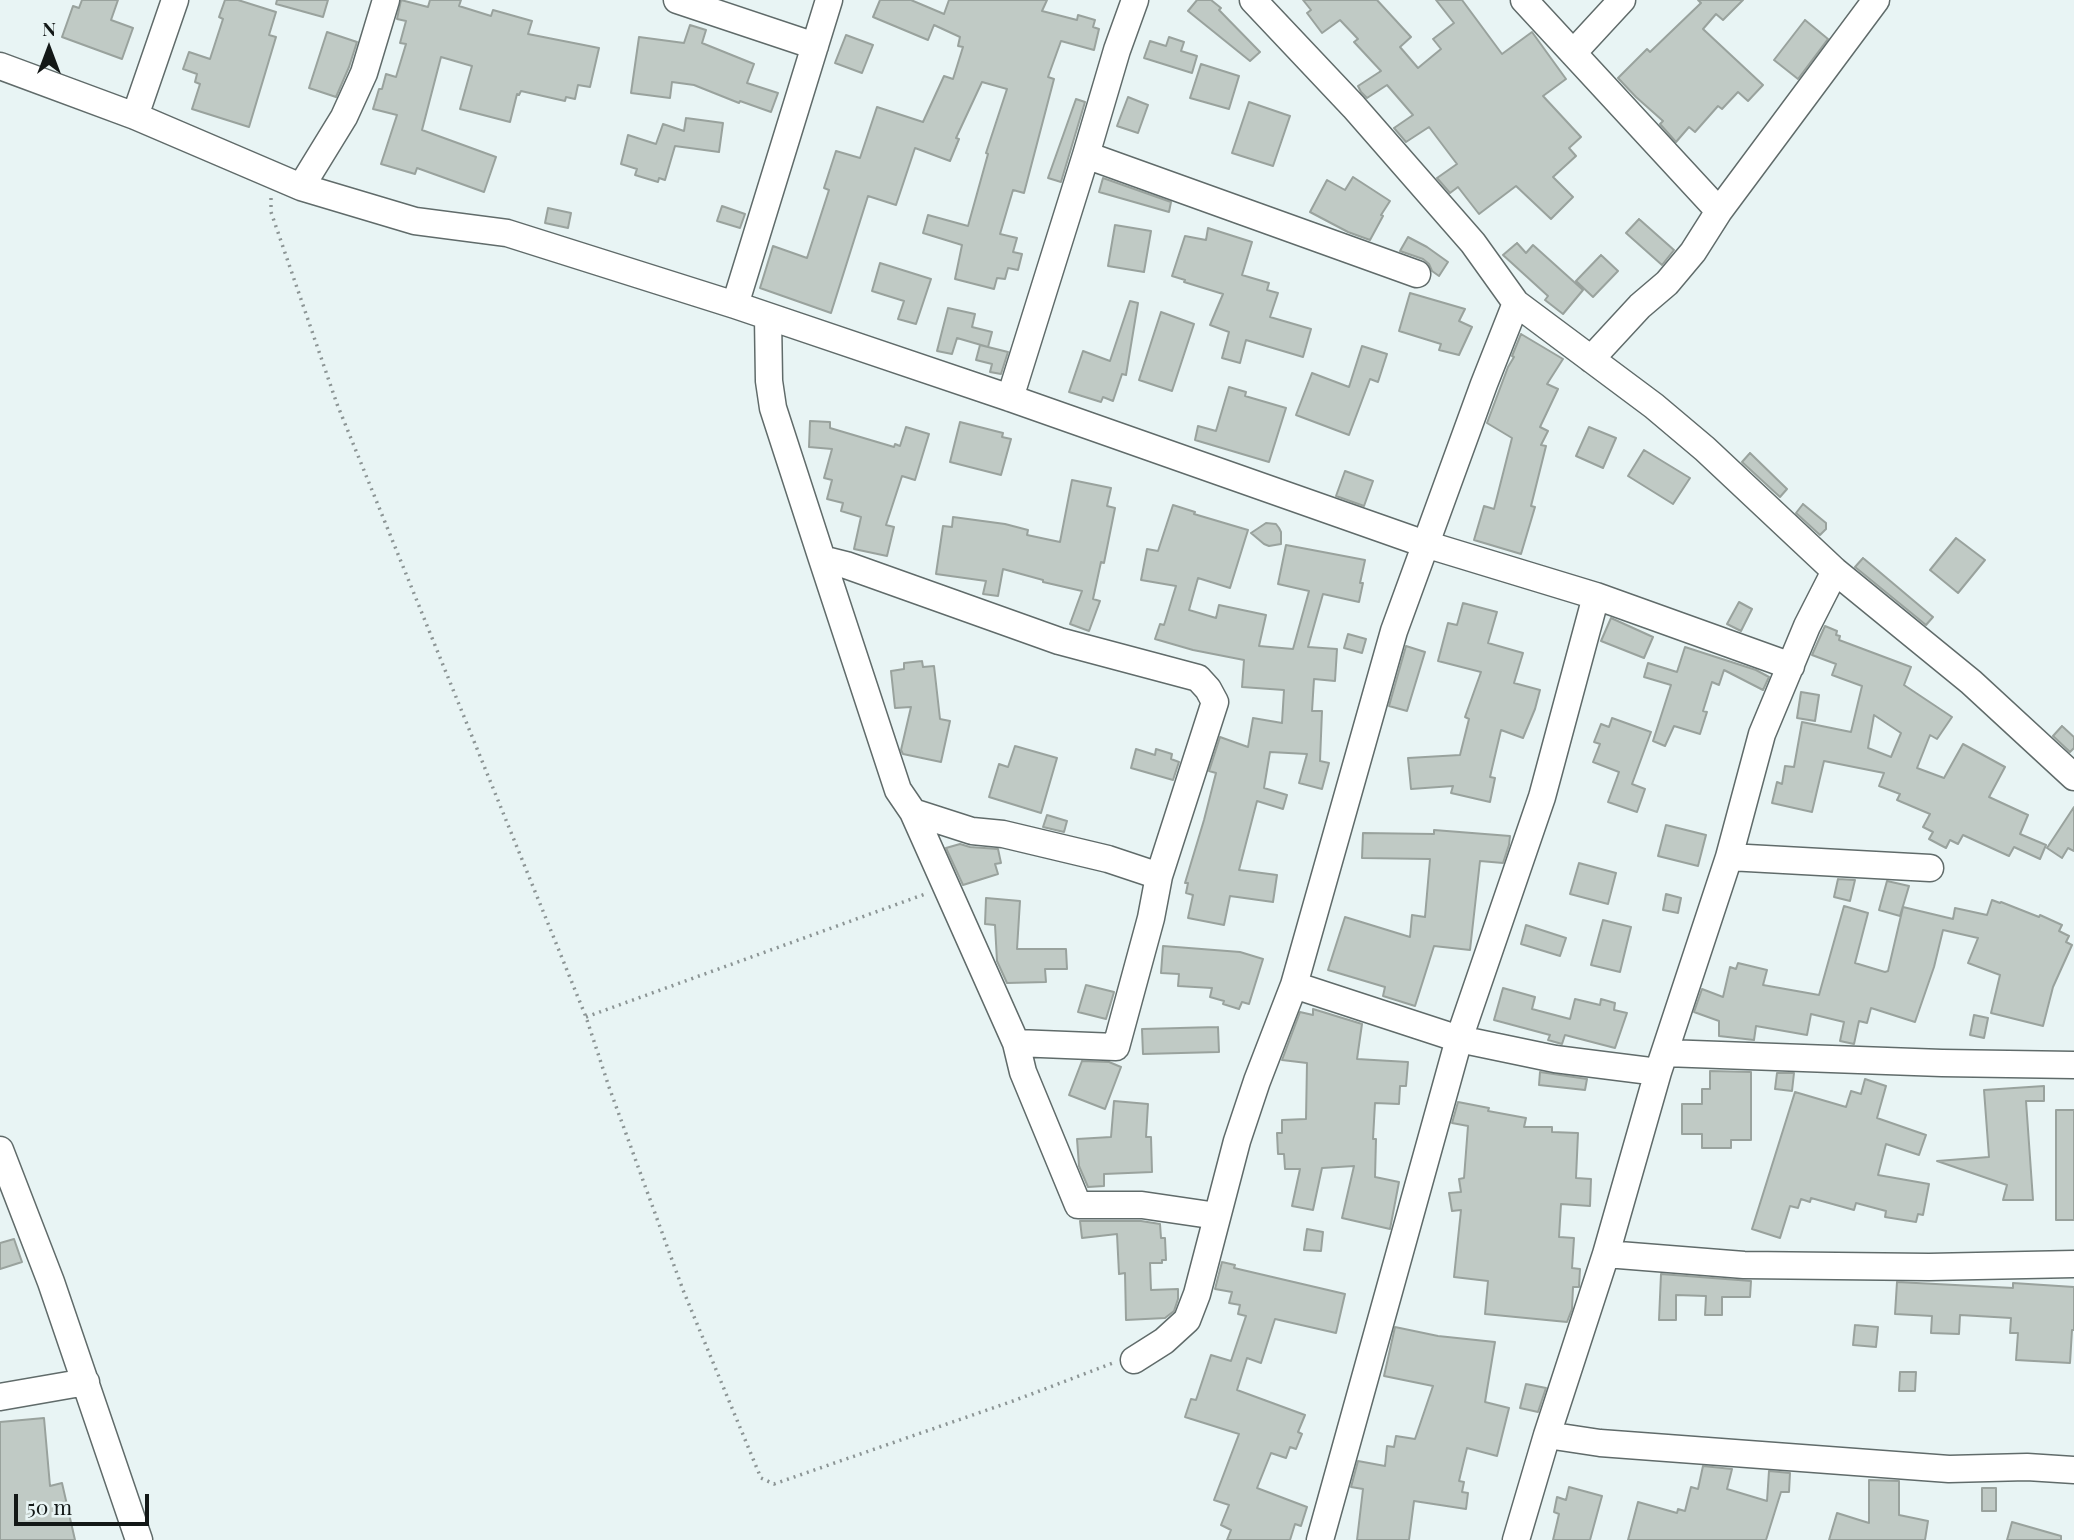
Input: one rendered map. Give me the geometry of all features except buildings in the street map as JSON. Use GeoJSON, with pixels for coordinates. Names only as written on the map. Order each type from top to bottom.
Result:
{"type":"FeatureCollection","features":[{"type":"Feature","properties":{"kind":"street"},"geometry":{"type":"LineString","coordinates":[[135,116],[175,0]]}},
{"type":"Feature","properties":{"kind":"street"},"geometry":{"type":"LineString","coordinates":[[301,187],[349,106],[364,73],[386,0]]}},
{"type":"Feature","properties":{"kind":"street"},"geometry":{"type":"LineString","coordinates":[[677,0],[815,46]]}},
{"type":"Feature","properties":{"kind":"street"},"geometry":{"type":"LineString","coordinates":[[735,305],[829,0]]}},
{"type":"Feature","properties":{"kind":"street"},"geometry":{"type":"LineString","coordinates":[[1010,398],[1116,50],[1135,0]]}},
{"type":"Feature","properties":{"kind":"street"},"geometry":{"type":"LineString","coordinates":[[1573,53],[1622,0]]}},
{"type":"Feature","properties":{"kind":"street"},"geometry":{"type":"LineString","coordinates":[[1591,359],[1693,253],[1719,211],[1876,0]]}},
{"type":"Feature","properties":{"kind":"street"},"geometry":{"type":"LineString","coordinates":[[1529,2],[1719,211]]}},
{"type":"Feature","properties":{"kind":"street"},"geometry":{"type":"LineString","coordinates":[[1266,4],[1473,243],[1516,303],[1654,406],[1705,449],[1835,571],[1971,682],[2074,777]]}},
{"type":"Feature","properties":{"kind":"street"},"geometry":{"type":"LineString","coordinates":[[0,66],[135,116],[301,187],[415,221],[507,233],[735,305],[1010,398],[1425,544],[1596,596],[1791,666]]}},
{"type":"Feature","properties":{"kind":"street"},"geometry":{"type":"LineString","coordinates":[[1086,155],[1417,274]]}},
{"type":"Feature","properties":{"kind":"street"},"geometry":{"type":"LineString","coordinates":[[1134,1360],[1164,1341],[1187,1320],[1197,1294],[1237,1141],[1294,985],[1394,631],[1516,303]]}},
{"type":"Feature","properties":{"kind":"street"},"geometry":{"type":"LineString","coordinates":[[768,317],[769,381],[773,408],[898,790],[913,812],[1017,1043],[1023,1072],[1078,1205],[1142,1205],[1217,1216]]}},
{"type":"Feature","properties":{"kind":"street"},"geometry":{"type":"LineString","coordinates":[[822,559],[846,565],[1059,641],[1198,678],[1215,702],[1159,876],[1151,918],[1116,1046],[1017,1043]]}},
{"type":"Feature","properties":{"kind":"street"},"geometry":{"type":"LineString","coordinates":[[1516,1540],[1606,1254],[1661,1062],[1729,858],[1762,734],[1807,626],[1835,571]]}},
{"type":"Feature","properties":{"kind":"street"},"geometry":{"type":"LineString","coordinates":[[1320,1540],[1459,1039],[1542,797],[1596,596]]}},
{"type":"Feature","properties":{"kind":"street"},"geometry":{"type":"LineString","coordinates":[[913,812],[972,831],[1003,834],[1108,859],[1159,876]]}},
{"type":"Feature","properties":{"kind":"street"},"geometry":{"type":"LineString","coordinates":[[1729,858],[1930,868]]}},
{"type":"Feature","properties":{"kind":"street"},"geometry":{"type":"LineString","coordinates":[[1294,985],[1459,1039],[1555,1059],[2074,1065]]}},
{"type":"Feature","properties":{"kind":"street"},"geometry":{"type":"LineString","coordinates":[[0,1150],[51,1282],[139,1540]]}},
{"type":"Feature","properties":{"kind":"street"},"geometry":{"type":"LineString","coordinates":[[1606,1254],[1744,1265],[1929,1267],[2074,1264]]}},
{"type":"Feature","properties":{"kind":"street"},"geometry":{"type":"LineString","coordinates":[[0,1397],[86,1382]]}},
{"type":"Feature","properties":{"kind":"street"},"geometry":{"type":"LineString","coordinates":[[1547,1435],[1600,1443],[1949,1469],[2027,1467],[2074,1470]]}},
{"type":"Feature","properties":{"kind":"path"},"geometry":{"type":"LineString","coordinates":[[270,174],[271,212],[337,404],[586,1017],[683,1290],[761,1478],[774,1484],[1013,1401],[1106,1364],[1134,1360]]}},
{"type":"Feature","properties":{"kind":"path"},"geometry":{"type":"LineString","coordinates":[[586,1017],[946,887]]}}]}
